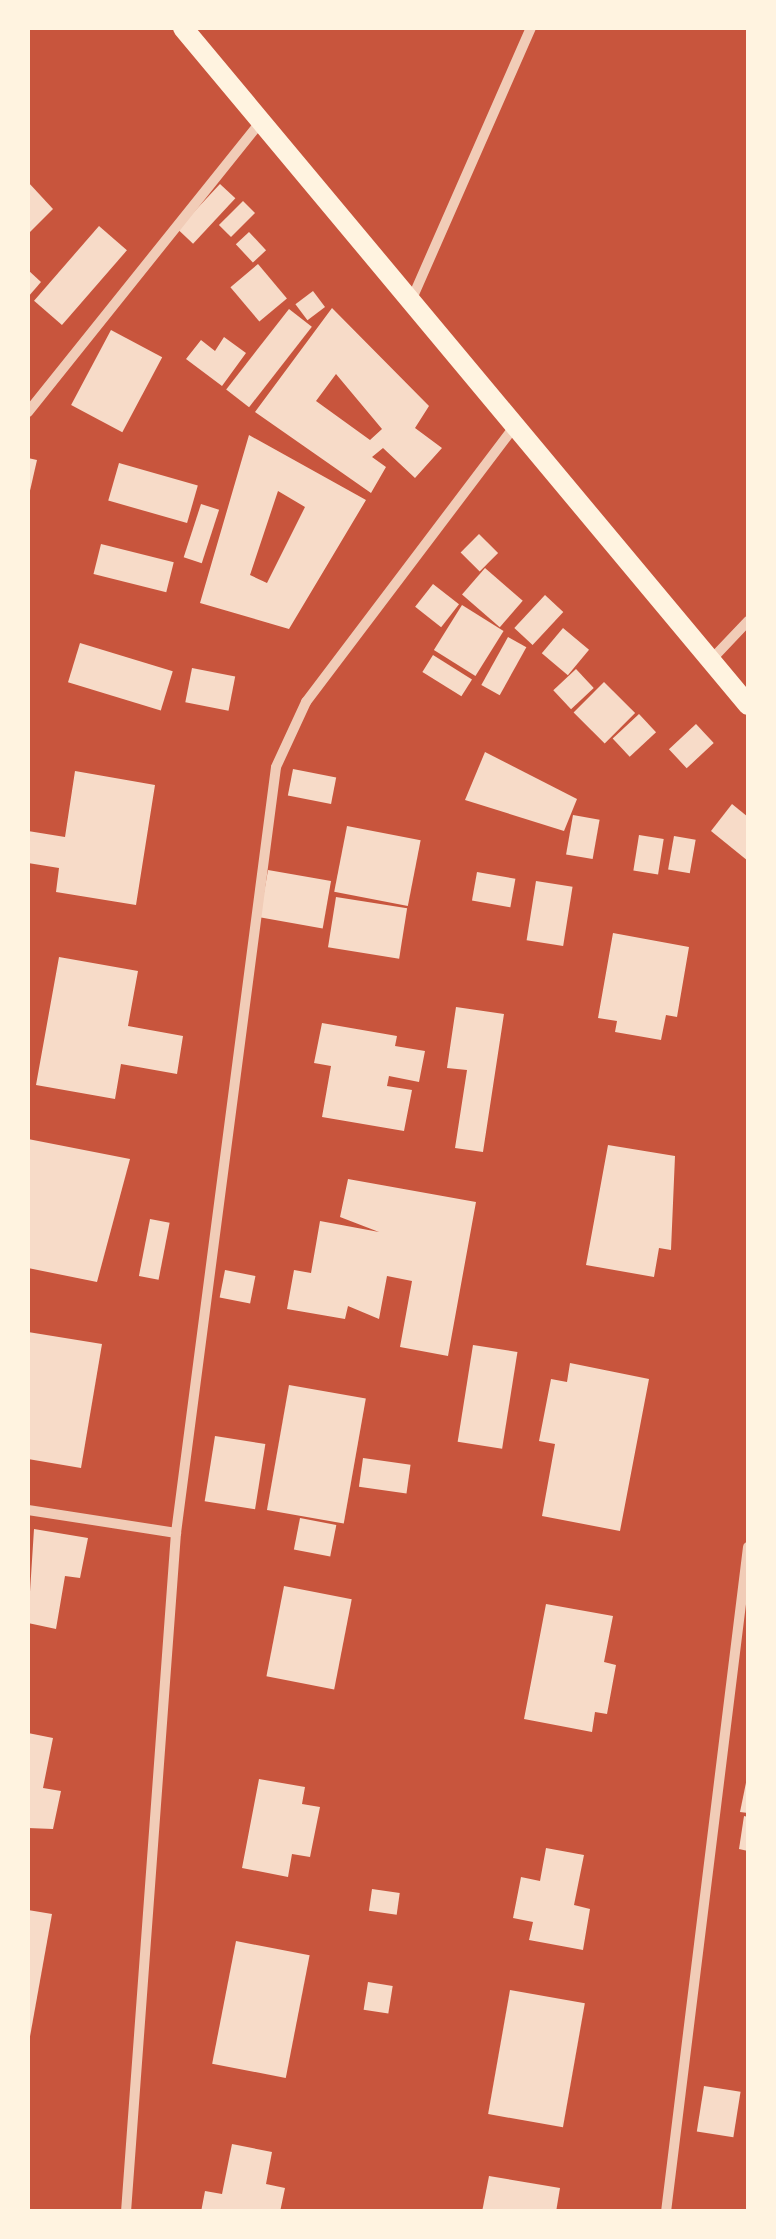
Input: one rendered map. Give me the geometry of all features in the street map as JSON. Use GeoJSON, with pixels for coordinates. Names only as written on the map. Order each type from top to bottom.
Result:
{"type":"FeatureCollection","features":[{"type":"Feature","properties":{"kind":"main road"},"geometry":{"type":"LineString","coordinates":[[182,28],[748,705]]}},
{"type":"Feature","properties":{"kind":"street"},"geometry":{"type":"LineString","coordinates":[[410,303],[531,28]]}},
{"type":"Feature","properties":{"kind":"street"},"geometry":{"type":"LineString","coordinates":[[28,412],[260,124]]}},
{"type":"Feature","properties":{"kind":"street"},"geometry":{"type":"LineString","coordinates":[[126,2212],[176,1533],[276,767],[306,702],[515,426]]}},
{"type":"Feature","properties":{"kind":"street"},"geometry":{"type":"LineString","coordinates":[[711,661],[748,621]]}},
{"type":"Feature","properties":{"kind":"street"},"geometry":{"type":"LineString","coordinates":[[28,1510],[176,1533]]}},
{"type":"Feature","properties":{"kind":"street"},"geometry":{"type":"LineString","coordinates":[[666,2212],[748,1547]]}},
{"type":"Feature","properties":{"kind":"building"},"geometry":{"type":"Polygon","coordinates":[[[28,182],[53,209],[28,234],[28,182]]]}},
{"type":"Feature","properties":{"kind":"building"},"geometry":{"type":"Polygon","coordinates":[[[220,184],[235,198],[193,244],[178,229],[220,184]]]}},
{"type":"Feature","properties":{"kind":"building"},"geometry":{"type":"Polygon","coordinates":[[[243,201],[255,213],[231,237],[219,225],[243,201]]]}},
{"type":"Feature","properties":{"kind":"building"},"geometry":{"type":"Polygon","coordinates":[[[99,226],[127,250],[62,325],[34,301],[99,226]]]}},
{"type":"Feature","properties":{"kind":"building"},"geometry":{"type":"Polygon","coordinates":[[[249,232],[266,250],[253,263],[236,244],[249,232]]]}},
{"type":"Feature","properties":{"kind":"building"},"geometry":{"type":"Polygon","coordinates":[[[258,264],[287,298],[259,322],[230,287],[258,264]]]}},
{"type":"Feature","properties":{"kind":"building"},"geometry":{"type":"Polygon","coordinates":[[[28,270],[41,282],[28,297],[28,270]]]}},
{"type":"Feature","properties":{"kind":"building"},"geometry":{"type":"Polygon","coordinates":[[[313,291],[325,307],[307,320],[295,304],[313,291]]]}},
{"type":"Feature","properties":{"kind":"building"},"geometry":{"type":"Polygon","coordinates":[[[332,308],[429,406],[415,428],[442,448],[415,478],[383,448],[372,457],[386,467],[371,493],[255,412],[332,308]],[[336,374],[316,401],[370,440],[382,429],[336,374]]]}},
{"type":"Feature","properties":{"kind":"building"},"geometry":{"type":"Polygon","coordinates":[[[289,309],[312,327],[249,407],[226,389],[289,309]]]}},
{"type":"Feature","properties":{"kind":"building"},"geometry":{"type":"Polygon","coordinates":[[[111,330],[162,357],[122,432],[71,405],[111,330]]]}},
{"type":"Feature","properties":{"kind":"building"},"geometry":{"type":"Polygon","coordinates":[[[224,337],[246,353],[222,386],[186,359],[201,340],[215,351],[224,337]]]}},
{"type":"Feature","properties":{"kind":"building"},"geometry":{"type":"Polygon","coordinates":[[[249,435],[366,500],[289,629],[200,603],[249,435]],[[278,491],[250,575],[267,583],[305,507],[278,491]]]}},
{"type":"Feature","properties":{"kind":"building"},"geometry":{"type":"Polygon","coordinates":[[[28,458],[37,460],[29,495],[28,495],[28,458]]]}},
{"type":"Feature","properties":{"kind":"building"},"geometry":{"type":"Polygon","coordinates":[[[119,463],[198,486],[187,523],[108,500],[119,463]]]}},
{"type":"Feature","properties":{"kind":"building"},"geometry":{"type":"Polygon","coordinates":[[[201,504],[219,510],[202,563],[184,557],[201,504]]]}},
{"type":"Feature","properties":{"kind":"building"},"geometry":{"type":"Polygon","coordinates":[[[479,534],[498,553],[480,571],[461,552],[479,534]]]}},
{"type":"Feature","properties":{"kind":"building"},"geometry":{"type":"Polygon","coordinates":[[[101,544],[174,562],[166,592],[94,574],[101,544]]]}},
{"type":"Feature","properties":{"kind":"building"},"geometry":{"type":"Polygon","coordinates":[[[485,568],[523,601],[500,627],[462,594],[485,568]]]}},
{"type":"Feature","properties":{"kind":"building"},"geometry":{"type":"Polygon","coordinates":[[[433,584],[459,604],[441,627],[415,607],[433,584]]]}},
{"type":"Feature","properties":{"kind":"building"},"geometry":{"type":"Polygon","coordinates":[[[545,595],[563,612],[533,645],[514,628],[545,595]]]}},
{"type":"Feature","properties":{"kind":"building"},"geometry":{"type":"Polygon","coordinates":[[[462,605],[504,631],[475,676],[434,650],[462,605]]]}},
{"type":"Feature","properties":{"kind":"building"},"geometry":{"type":"Polygon","coordinates":[[[563,628],[589,650],[568,675],[542,653],[563,628]]]}},
{"type":"Feature","properties":{"kind":"building"},"geometry":{"type":"Polygon","coordinates":[[[508,637],[526,647],[500,695],[481,685],[508,637]]]}},
{"type":"Feature","properties":{"kind":"building"},"geometry":{"type":"Polygon","coordinates":[[[80,643],[173,671],[161,711],[68,682],[80,643]]]}},
{"type":"Feature","properties":{"kind":"building"},"geometry":{"type":"Polygon","coordinates":[[[433,655],[472,679],[461,696],[422,672],[433,655]]]}},
{"type":"Feature","properties":{"kind":"building"},"geometry":{"type":"Polygon","coordinates":[[[192,668],[235,676],[229,711],[185,702],[192,668]]]}},
{"type":"Feature","properties":{"kind":"building"},"geometry":{"type":"Polygon","coordinates":[[[576,669],[594,688],[571,709],[553,690],[576,669]]]}},
{"type":"Feature","properties":{"kind":"building"},"geometry":{"type":"Polygon","coordinates":[[[604,682],[635,713],[605,744],[574,712],[604,682]]]}},
{"type":"Feature","properties":{"kind":"building"},"geometry":{"type":"Polygon","coordinates":[[[639,714],[656,732],[630,757],[613,739],[639,714]]]}},
{"type":"Feature","properties":{"kind":"building"},"geometry":{"type":"Polygon","coordinates":[[[696,724],[714,743],[687,768],[669,749],[696,724]]]}},
{"type":"Feature","properties":{"kind":"building"},"geometry":{"type":"Polygon","coordinates":[[[485,752],[577,799],[564,831],[465,800],[485,752]]]}},
{"type":"Feature","properties":{"kind":"building"},"geometry":{"type":"Polygon","coordinates":[[[293,769],[336,777],[331,804],[288,796],[293,769]]]}},
{"type":"Feature","properties":{"kind":"building"},"geometry":{"type":"Polygon","coordinates":[[[75,771],[155,785],[136,905],[56,892],[59,868],[28,863],[28,831],[65,837],[75,771]]]}},
{"type":"Feature","properties":{"kind":"building"},"geometry":{"type":"Polygon","coordinates":[[[732,804],[748,817],[748,861],[711,831],[732,804]]]}},
{"type":"Feature","properties":{"kind":"building"},"geometry":{"type":"Polygon","coordinates":[[[573,815],[600,820],[593,859],[566,854],[573,815]]]}},
{"type":"Feature","properties":{"kind":"building"},"geometry":{"type":"Polygon","coordinates":[[[347,826],[421,840],[408,906],[334,892],[347,826]]]}},
{"type":"Feature","properties":{"kind":"building"},"geometry":{"type":"Polygon","coordinates":[[[639,835],[664,839],[658,874],[633,871],[639,835]]]}},
{"type":"Feature","properties":{"kind":"building"},"geometry":{"type":"Polygon","coordinates":[[[674,836],[696,840],[690,873],[668,869],[674,836]]]}},
{"type":"Feature","properties":{"kind":"building"},"geometry":{"type":"Polygon","coordinates":[[[268,870],[331,881],[323,928],[260,917],[268,870]]]}},
{"type":"Feature","properties":{"kind":"building"},"geometry":{"type":"Polygon","coordinates":[[[477,872],[515,879],[510,907],[472,901],[477,872]]]}},
{"type":"Feature","properties":{"kind":"building"},"geometry":{"type":"Polygon","coordinates":[[[536,881],[573,887],[563,946],[527,940],[536,881]]]}},
{"type":"Feature","properties":{"kind":"building"},"geometry":{"type":"Polygon","coordinates":[[[336,897],[407,908],[399,959],[328,947],[336,897]]]}},
{"type":"Feature","properties":{"kind":"building"},"geometry":{"type":"Polygon","coordinates":[[[613,933],[689,947],[677,1017],[666,1015],[661,1040],[615,1032],[617,1021],[598,1018],[613,933]]]}},
{"type":"Feature","properties":{"kind":"building"},"geometry":{"type":"Polygon","coordinates":[[[59,957],[138,971],[128,1026],[183,1036],[177,1074],[121,1064],[115,1099],[36,1085],[59,957]]]}},
{"type":"Feature","properties":{"kind":"building"},"geometry":{"type":"Polygon","coordinates":[[[456,1007],[504,1014],[483,1152],[455,1148],[467,1070],[447,1068],[456,1007]]]}},
{"type":"Feature","properties":{"kind":"building"},"geometry":{"type":"Polygon","coordinates":[[[322,1023],[397,1036],[395,1046],[425,1051],[419,1082],[389,1076],[387,1086],[412,1090],[404,1131],[322,1117],[331,1066],[314,1063],[322,1023]]]}},
{"type":"Feature","properties":{"kind":"building"},"geometry":{"type":"Polygon","coordinates":[[[28,1139],[130,1159],[97,1282],[28,1268],[28,1139]]]}},
{"type":"Feature","properties":{"kind":"building"},"geometry":{"type":"Polygon","coordinates":[[[608,1145],[675,1156],[671,1250],[659,1248],[654,1277],[586,1265],[608,1145]]]}},
{"type":"Feature","properties":{"kind":"building"},"geometry":{"type":"Polygon","coordinates":[[[348,1179],[476,1202],[448,1356],[400,1347],[412,1281],[387,1276],[379,1319],[348,1306],[345,1319],[287,1309],[294,1270],[311,1273],[320,1221],[379,1232],[340,1217],[348,1179]]]}},
{"type":"Feature","properties":{"kind":"building"},"geometry":{"type":"Polygon","coordinates":[[[150,1219],[170,1223],[159,1280],[139,1276],[150,1219]]]}},
{"type":"Feature","properties":{"kind":"building"},"geometry":{"type":"Polygon","coordinates":[[[225,1270],[255,1276],[250,1303],[220,1297],[225,1270]]]}},
{"type":"Feature","properties":{"kind":"building"},"geometry":{"type":"Polygon","coordinates":[[[28,1332],[102,1344],[81,1468],[28,1459],[28,1332]]]}},
{"type":"Feature","properties":{"kind":"building"},"geometry":{"type":"Polygon","coordinates":[[[473,1345],[517,1352],[502,1449],[458,1442],[473,1345]]]}},
{"type":"Feature","properties":{"kind":"building"},"geometry":{"type":"Polygon","coordinates":[[[570,1363],[649,1379],[620,1531],[542,1516],[555,1444],[539,1441],[551,1379],[567,1382],[570,1363]]]}},
{"type":"Feature","properties":{"kind":"building"},"geometry":{"type":"Polygon","coordinates":[[[289,1385],[366,1399],[344,1524],[267,1510],[289,1385]]]}},
{"type":"Feature","properties":{"kind":"building"},"geometry":{"type":"Polygon","coordinates":[[[215,1436],[265,1444],[255,1509],[205,1501],[215,1436]]]}},
{"type":"Feature","properties":{"kind":"building"},"geometry":{"type":"Polygon","coordinates":[[[363,1458],[411,1465],[406,1493],[359,1487],[363,1458]]]}},
{"type":"Feature","properties":{"kind":"building"},"geometry":{"type":"Polygon","coordinates":[[[300,1518],[336,1525],[330,1556],[294,1549],[300,1518]]]}},
{"type":"Feature","properties":{"kind":"building"},"geometry":{"type":"Polygon","coordinates":[[[34,1529],[88,1538],[80,1578],[65,1576],[56,1629],[28,1623],[34,1529]]]}},
{"type":"Feature","properties":{"kind":"building"},"geometry":{"type":"Polygon","coordinates":[[[284,1586],[352,1599],[334,1689],[266,1676],[284,1586]]]}},
{"type":"Feature","properties":{"kind":"building"},"geometry":{"type":"Polygon","coordinates":[[[546,1604],[613,1616],[604,1662],[616,1665],[607,1714],[595,1712],[592,1732],[524,1719],[546,1604]]]}},
{"type":"Feature","properties":{"kind":"building"},"geometry":{"type":"Polygon","coordinates":[[[28,1733],[53,1738],[43,1788],[61,1791],[53,1829],[28,1828],[28,1733]]]}},
{"type":"Feature","properties":{"kind":"building"},"geometry":{"type":"Polygon","coordinates":[[[748,1773],[748,1813],[740,1812],[748,1773]]]}},
{"type":"Feature","properties":{"kind":"building"},"geometry":{"type":"Polygon","coordinates":[[[259,1779],[305,1787],[302,1804],[320,1807],[310,1857],[292,1854],[288,1877],[242,1868],[259,1779]]]}},
{"type":"Feature","properties":{"kind":"building"},"geometry":{"type":"Polygon","coordinates":[[[744,1816],[748,1817],[748,1851],[739,1849],[744,1816]]]}},
{"type":"Feature","properties":{"kind":"building"},"geometry":{"type":"Polygon","coordinates":[[[546,1848],[584,1855],[574,1905],[590,1909],[583,1950],[529,1940],[533,1922],[513,1918],[521,1877],[540,1881],[546,1848]]]}},
{"type":"Feature","properties":{"kind":"building"},"geometry":{"type":"Polygon","coordinates":[[[372,1889],[400,1893],[397,1915],[369,1911],[372,1889]]]}},
{"type":"Feature","properties":{"kind":"building"},"geometry":{"type":"Polygon","coordinates":[[[28,1910],[52,1914],[29,2042],[28,2041],[28,1910]]]}},
{"type":"Feature","properties":{"kind":"building"},"geometry":{"type":"Polygon","coordinates":[[[236,1941],[310,1955],[286,2078],[212,2064],[236,1941]]]}},
{"type":"Feature","properties":{"kind":"building"},"geometry":{"type":"Polygon","coordinates":[[[368,1982],[393,1986],[388,2014],[364,2010],[368,1982]]]}},
{"type":"Feature","properties":{"kind":"building"},"geometry":{"type":"Polygon","coordinates":[[[510,1990],[585,2003],[563,2127],[488,2114],[510,1990]]]}},
{"type":"Feature","properties":{"kind":"building"},"geometry":{"type":"Polygon","coordinates":[[[704,2086],[741,2092],[733,2137],[697,2131],[704,2086]]]}},
{"type":"Feature","properties":{"kind":"building"},"geometry":{"type":"Polygon","coordinates":[[[232,2144],[272,2152],[266,2184],[285,2188],[280,2212],[201,2212],[205,2191],[222,2194],[232,2144]]]}},
{"type":"Feature","properties":{"kind":"building"},"geometry":{"type":"Polygon","coordinates":[[[489,2176],[560,2188],[556,2212],[482,2212],[489,2176]]]}}]}
